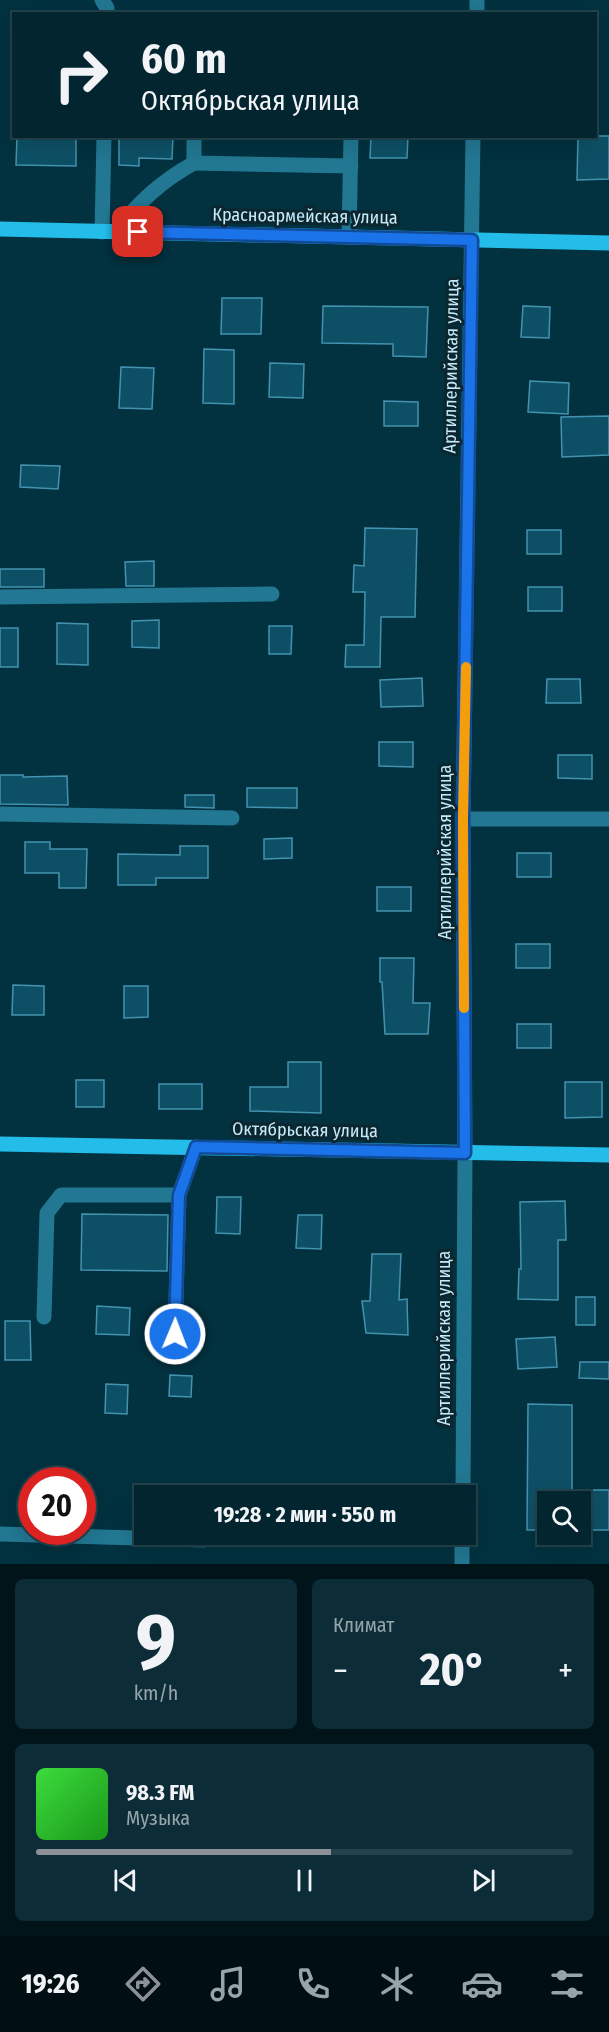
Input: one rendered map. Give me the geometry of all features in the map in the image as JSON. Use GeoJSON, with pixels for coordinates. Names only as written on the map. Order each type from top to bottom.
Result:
{"type":"FeatureCollection","features":[{"type":"Feature","properties":{"kind":"main road","name":"Красноармейская улица"},"geometry":{"type":"LineString","coordinates":[[0,229],[609,243]]}},
{"type":"Feature","properties":{"kind":"main road","name":"Октябрьская улица"},"geometry":{"type":"LineString","coordinates":[[0,1143],[609,1155]]}},
{"type":"Feature","properties":{"kind":"street"},"geometry":{"type":"LineString","coordinates":[[104,138],[108,232]]}},
{"type":"Feature","properties":{"kind":"street"},"geometry":{"type":"LineString","coordinates":[[194,138],[194,162]]}},
{"type":"Feature","properties":{"kind":"street"},"geometry":{"type":"LineString","coordinates":[[349,237],[351,138]]}},
{"type":"Feature","properties":{"kind":"street","name":"Артиллерийская улица"},"geometry":{"type":"LineString","coordinates":[[462,1485],[465,1153],[463,819],[473,138]]}},
{"type":"Feature","properties":{"kind":"street"},"geometry":{"type":"LineString","coordinates":[[108,232],[152,190],[194,162],[351,166]]}},
{"type":"Feature","properties":{"kind":"street"},"geometry":{"type":"LineString","coordinates":[[0,597],[273,594]]}},
{"type":"Feature","properties":{"kind":"street"},"geometry":{"type":"LineString","coordinates":[[0,814],[232,818]]}},
{"type":"Feature","properties":{"kind":"street"},"geometry":{"type":"LineString","coordinates":[[463,819],[609,819]]}},
{"type":"Feature","properties":{"kind":"street"},"geometry":{"type":"LineString","coordinates":[[175,1334],[179,1195],[196,1147]]}},
{"type":"Feature","properties":{"kind":"street"},"geometry":{"type":"LineString","coordinates":[[44,1317],[47,1213],[62,1195],[179,1195]]}},
{"type":"Feature","properties":{"kind":"street"},"geometry":{"type":"LineString","coordinates":[[0,1534],[134,1538]]}},
{"type":"Feature","properties":{"kind":"street"},"geometry":{"type":"LineString","coordinates":[[462,1545],[462,1564]]}},
{"type":"Feature","properties":{"kind":"building"},"geometry":{"type":"Polygon","coordinates":[[[609,136],[609,179],[577,180],[578,138],[609,136]]]}},
{"type":"Feature","properties":{"kind":"building"},"geometry":{"type":"Polygon","coordinates":[[[17,138],[76,138],[76,166],[16,165],[17,138]]]}},
{"type":"Feature","properties":{"kind":"building"},"geometry":{"type":"Polygon","coordinates":[[[119,138],[173,138],[172,159],[139,158],[139,166],[119,165],[119,138]]]}},
{"type":"Feature","properties":{"kind":"building"},"geometry":{"type":"Polygon","coordinates":[[[371,138],[408,138],[407,158],[370,158],[371,138]]]}},
{"type":"Feature","properties":{"kind":"building"},"geometry":{"type":"Polygon","coordinates":[[[222,298],[262,298],[261,334],[221,334],[222,298]]]}},
{"type":"Feature","properties":{"kind":"building"},"geometry":{"type":"Polygon","coordinates":[[[323,306],[428,307],[426,357],[393,356],[393,344],[322,343],[323,306]]]}},
{"type":"Feature","properties":{"kind":"building"},"geometry":{"type":"Polygon","coordinates":[[[523,306],[550,307],[549,338],[521,337],[523,306]]]}},
{"type":"Feature","properties":{"kind":"building"},"geometry":{"type":"Polygon","coordinates":[[[204,349],[234,350],[234,404],[203,403],[204,349]]]}},
{"type":"Feature","properties":{"kind":"building"},"geometry":{"type":"Polygon","coordinates":[[[270,363],[304,364],[303,398],[269,397],[270,363]]]}},
{"type":"Feature","properties":{"kind":"building"},"geometry":{"type":"Polygon","coordinates":[[[121,367],[154,368],[152,409],[119,408],[121,367]]]}},
{"type":"Feature","properties":{"kind":"building"},"geometry":{"type":"Polygon","coordinates":[[[530,381],[569,383],[568,414],[528,412],[530,381]]]}},
{"type":"Feature","properties":{"kind":"building"},"geometry":{"type":"Polygon","coordinates":[[[384,401],[418,402],[418,426],[384,426],[384,401]]]}},
{"type":"Feature","properties":{"kind":"building"},"geometry":{"type":"Polygon","coordinates":[[[609,416],[609,455],[562,457],[561,417],[609,416]]]}},
{"type":"Feature","properties":{"kind":"building"},"geometry":{"type":"Polygon","coordinates":[[[21,465],[60,466],[58,489],[20,487],[21,465]]]}},
{"type":"Feature","properties":{"kind":"building"},"geometry":{"type":"Polygon","coordinates":[[[365,528],[417,529],[415,617],[381,617],[380,667],[345,667],[346,645],[364,645],[365,592],[353,592],[354,565],[364,566],[365,528]]]}},
{"type":"Feature","properties":{"kind":"building"},"geometry":{"type":"Polygon","coordinates":[[[527,530],[561,530],[561,554],[527,554],[527,530]]]}},
{"type":"Feature","properties":{"kind":"building"},"geometry":{"type":"Polygon","coordinates":[[[154,561],[154,586],[126,586],[125,562],[154,561]]]}},
{"type":"Feature","properties":{"kind":"building"},"geometry":{"type":"Polygon","coordinates":[[[0,569],[44,569],[44,587],[0,587],[0,569]]]}},
{"type":"Feature","properties":{"kind":"building"},"geometry":{"type":"Polygon","coordinates":[[[528,587],[562,587],[562,611],[528,611],[528,587]]]}},
{"type":"Feature","properties":{"kind":"building"},"geometry":{"type":"Polygon","coordinates":[[[159,620],[159,648],[132,647],[132,621],[159,620]]]}},
{"type":"Feature","properties":{"kind":"building"},"geometry":{"type":"Polygon","coordinates":[[[57,623],[88,624],[88,665],[57,664],[57,623]]]}},
{"type":"Feature","properties":{"kind":"building"},"geometry":{"type":"Polygon","coordinates":[[[269,626],[292,626],[291,654],[269,654],[269,626]]]}},
{"type":"Feature","properties":{"kind":"building"},"geometry":{"type":"Polygon","coordinates":[[[0,628],[18,628],[18,667],[0,667],[0,628]]]}},
{"type":"Feature","properties":{"kind":"building"},"geometry":{"type":"Polygon","coordinates":[[[422,678],[423,706],[381,707],[380,680],[422,678]]]}},
{"type":"Feature","properties":{"kind":"building"},"geometry":{"type":"Polygon","coordinates":[[[547,679],[580,679],[581,703],[546,703],[547,679]]]}},
{"type":"Feature","properties":{"kind":"building"},"geometry":{"type":"Polygon","coordinates":[[[379,742],[413,742],[413,767],[379,766],[379,742]]]}},
{"type":"Feature","properties":{"kind":"building"},"geometry":{"type":"Polygon","coordinates":[[[558,755],[592,755],[592,779],[558,778],[558,755]]]}},
{"type":"Feature","properties":{"kind":"building"},"geometry":{"type":"Polygon","coordinates":[[[0,775],[67,776],[68,805],[0,804],[0,775]]]}},
{"type":"Feature","properties":{"kind":"building"},"geometry":{"type":"Polygon","coordinates":[[[247,788],[297,788],[297,808],[247,807],[247,788]]]}},
{"type":"Feature","properties":{"kind":"building"},"geometry":{"type":"Polygon","coordinates":[[[185,795],[214,795],[214,808],[185,807],[185,795]]]}},
{"type":"Feature","properties":{"kind":"building"},"geometry":{"type":"Polygon","coordinates":[[[292,838],[292,858],[264,859],[264,839],[292,838]]]}},
{"type":"Feature","properties":{"kind":"building"},"geometry":{"type":"Polygon","coordinates":[[[25,842],[50,842],[50,849],[87,849],[86,888],[59,888],[59,873],[25,873],[25,842]]]}},
{"type":"Feature","properties":{"kind":"building"},"geometry":{"type":"Polygon","coordinates":[[[180,846],[208,846],[208,878],[156,878],[156,885],[118,885],[118,854],[180,855],[180,846]]]}},
{"type":"Feature","properties":{"kind":"building"},"geometry":{"type":"Polygon","coordinates":[[[517,853],[551,853],[551,877],[517,877],[517,853]]]}},
{"type":"Feature","properties":{"kind":"building"},"geometry":{"type":"Polygon","coordinates":[[[377,887],[411,887],[411,911],[377,911],[377,887]]]}},
{"type":"Feature","properties":{"kind":"building"},"geometry":{"type":"Polygon","coordinates":[[[516,944],[550,944],[550,968],[516,968],[516,944]]]}},
{"type":"Feature","properties":{"kind":"building"},"geometry":{"type":"Polygon","coordinates":[[[380,958],[414,958],[413,1003],[430,1003],[428,1034],[385,1034],[380,958]]]}},
{"type":"Feature","properties":{"kind":"building"},"geometry":{"type":"Polygon","coordinates":[[[13,985],[44,986],[44,1015],[12,1015],[13,985]]]}},
{"type":"Feature","properties":{"kind":"building"},"geometry":{"type":"Polygon","coordinates":[[[124,986],[148,986],[148,1017],[124,1018],[124,986]]]}},
{"type":"Feature","properties":{"kind":"building"},"geometry":{"type":"Polygon","coordinates":[[[517,1024],[551,1024],[551,1048],[517,1048],[517,1024]]]}},
{"type":"Feature","properties":{"kind":"building"},"geometry":{"type":"Polygon","coordinates":[[[288,1062],[321,1062],[321,1113],[250,1111],[250,1087],[288,1087],[288,1062]]]}},
{"type":"Feature","properties":{"kind":"building"},"geometry":{"type":"Polygon","coordinates":[[[76,1080],[104,1080],[104,1107],[76,1107],[76,1080]]]}},
{"type":"Feature","properties":{"kind":"building"},"geometry":{"type":"Polygon","coordinates":[[[565,1082],[602,1082],[602,1117],[565,1118],[565,1082]]]}},
{"type":"Feature","properties":{"kind":"building"},"geometry":{"type":"Polygon","coordinates":[[[159,1084],[202,1084],[202,1109],[159,1109],[159,1084]]]}},
{"type":"Feature","properties":{"kind":"building"},"geometry":{"type":"Polygon","coordinates":[[[217,1197],[241,1197],[240,1234],[216,1233],[217,1197]]]}},
{"type":"Feature","properties":{"kind":"building"},"geometry":{"type":"Polygon","coordinates":[[[565,1201],[566,1240],[558,1240],[558,1300],[518,1299],[519,1269],[521,1269],[520,1202],[565,1201]]]}},
{"type":"Feature","properties":{"kind":"building"},"geometry":{"type":"Polygon","coordinates":[[[82,1214],[168,1215],[167,1271],[81,1270],[82,1214]]]}},
{"type":"Feature","properties":{"kind":"building"},"geometry":{"type":"Polygon","coordinates":[[[298,1215],[322,1215],[321,1249],[296,1248],[298,1215]]]}},
{"type":"Feature","properties":{"kind":"building"},"geometry":{"type":"Polygon","coordinates":[[[372,1254],[401,1254],[399,1300],[407,1299],[408,1335],[366,1333],[362,1301],[370,1301],[372,1254]]]}},
{"type":"Feature","properties":{"kind":"building"},"geometry":{"type":"Polygon","coordinates":[[[576,1297],[595,1297],[595,1325],[576,1325],[576,1297]]]}},
{"type":"Feature","properties":{"kind":"building"},"geometry":{"type":"Polygon","coordinates":[[[97,1306],[130,1308],[129,1335],[96,1334],[97,1306]]]}},
{"type":"Feature","properties":{"kind":"building"},"geometry":{"type":"Polygon","coordinates":[[[5,1321],[30,1321],[31,1360],[5,1360],[5,1321]]]}},
{"type":"Feature","properties":{"kind":"building"},"geometry":{"type":"Polygon","coordinates":[[[555,1337],[557,1367],[518,1369],[516,1339],[555,1337]]]}},
{"type":"Feature","properties":{"kind":"building"},"geometry":{"type":"Polygon","coordinates":[[[580,1362],[609,1362],[609,1379],[579,1378],[580,1362]]]}},
{"type":"Feature","properties":{"kind":"building"},"geometry":{"type":"Polygon","coordinates":[[[170,1375],[192,1376],[191,1397],[169,1396],[170,1375]]]}},
{"type":"Feature","properties":{"kind":"building"},"geometry":{"type":"Polygon","coordinates":[[[106,1384],[128,1385],[127,1414],[105,1413],[106,1384]]]}},
{"type":"Feature","properties":{"kind":"building"},"geometry":{"type":"Polygon","coordinates":[[[528,1404],[572,1405],[572,1491],[537,1491],[537,1530],[527,1530],[528,1404]]]}},
{"type":"Feature","properties":{"kind":"building"},"geometry":{"type":"Polygon","coordinates":[[[609,1490],[609,1530],[591,1530],[591,1491],[580,1491],[609,1490]]]}},
{"type":"Feature","properties":{"kind":"slow traffic"},"geometry":{"type":"LineString","coordinates":[[464,1008],[463,819],[466,667]]}},
{"type":"Feature","properties":{"kind":"route"},"geometry":{"type":"LineString","coordinates":[[138,232],[472,240],[463,819],[465,1153],[196,1147],[179,1195],[175,1334]]}}]}
